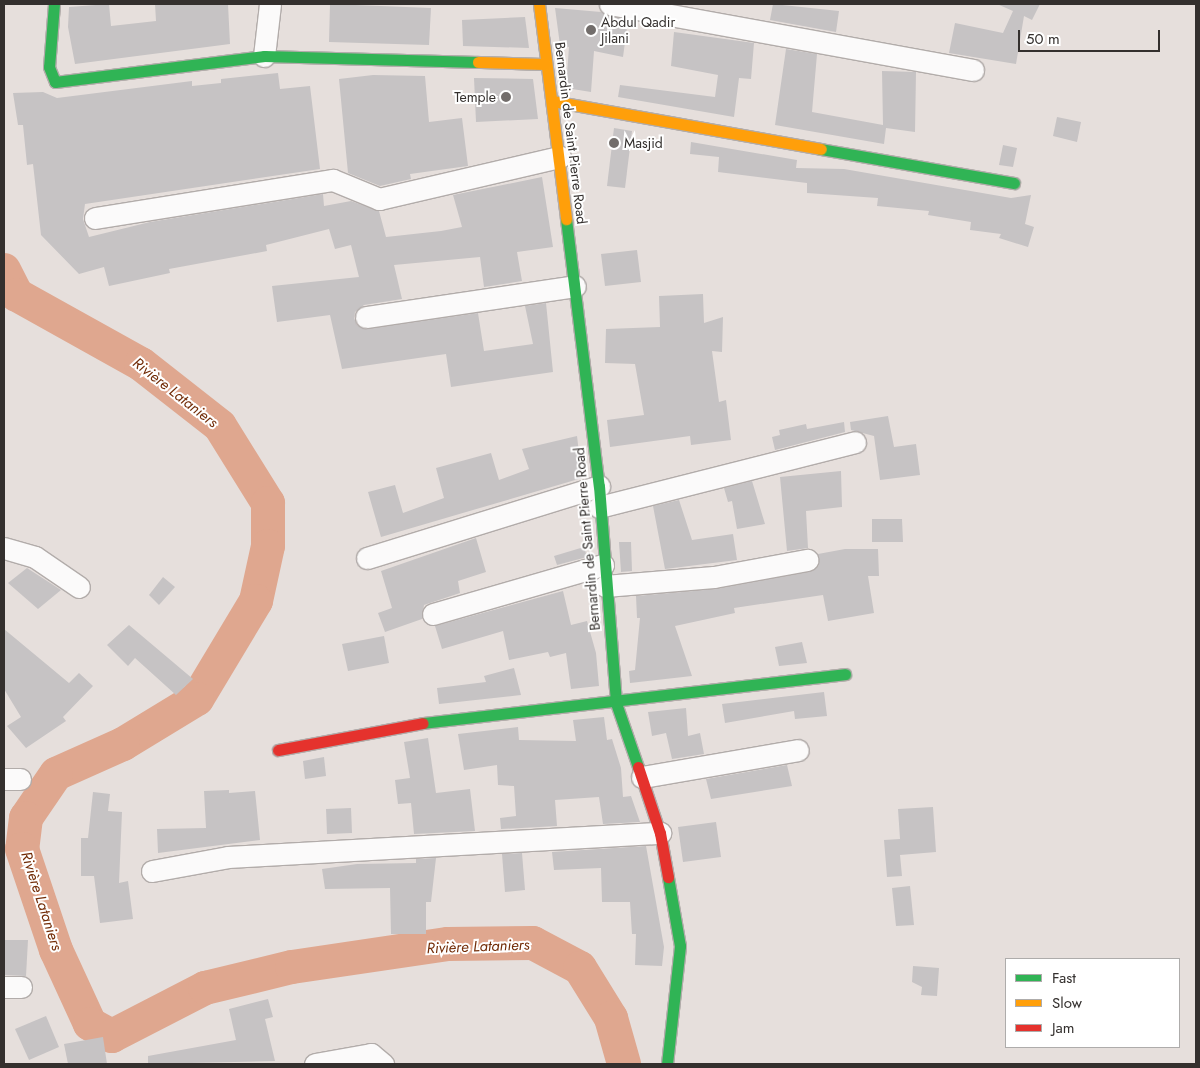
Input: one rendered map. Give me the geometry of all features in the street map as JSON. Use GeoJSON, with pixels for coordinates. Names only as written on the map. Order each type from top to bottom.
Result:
{"type":"FeatureCollection","features":[{"type":"Feature","properties":{"kind":"street"},"geometry":{"type":"LineString","coordinates":[[54,4],[49,67],[54,82],[264,56],[546,64]]}},
{"type":"Feature","properties":{"kind":"street"},"geometry":{"type":"LineString","coordinates":[[264,56],[270,4]]}},
{"type":"Feature","properties":{"kind":"street","name":"Bernardin de Saint Pierre Road"},"geometry":{"type":"LineString","coordinates":[[539,4],[560,157],[599,486],[604,576],[616,703],[660,833],[680,946],[667,1064]]}},
{"type":"Feature","properties":{"kind":"street"},"geometry":{"type":"LineString","coordinates":[[610,4],[973,70]]}},
{"type":"Feature","properties":{"kind":"street"},"geometry":{"type":"LineString","coordinates":[[552,101],[1014,183]]}},
{"type":"Feature","properties":{"kind":"street"},"geometry":{"type":"LineString","coordinates":[[95,218],[333,180],[379,198],[560,157]]}},
{"type":"Feature","properties":{"kind":"street"},"geometry":{"type":"LineString","coordinates":[[366,317],[575,286]]}},
{"type":"Feature","properties":{"kind":"street"},"geometry":{"type":"LineString","coordinates":[[599,507],[855,442]]}},
{"type":"Feature","properties":{"kind":"street"},"geometry":{"type":"LineString","coordinates":[[367,558],[599,486]]}},
{"type":"Feature","properties":{"kind":"street"},"geometry":{"type":"LineString","coordinates":[[4,548],[35,557],[79,587]]}},
{"type":"Feature","properties":{"kind":"street"},"geometry":{"type":"LineString","coordinates":[[433,614],[604,576],[714,578],[807,560]]}},
{"type":"Feature","properties":{"kind":"street"},"geometry":{"type":"LineString","coordinates":[[278,750],[439,720],[616,703],[845,674]]}},
{"type":"Feature","properties":{"kind":"street"},"geometry":{"type":"LineString","coordinates":[[642,777],[798,750]]}},
{"type":"Feature","properties":{"kind":"street"},"geometry":{"type":"LineString","coordinates":[[152,871],[228,857],[660,833]]}},
{"type":"Feature","properties":{"kind":"street"},"geometry":{"type":"LineString","coordinates":[[315,1064],[371,1054],[383,1064]]}},
{"type":"Feature","properties":{"kind":"building"},"geometry":{"type":"Polygon","coordinates":[[[109,4],[111,26],[156,21],[155,4],[228,4],[230,44],[75,64],[68,27],[69,7],[109,4]]]}},
{"type":"Feature","properties":{"kind":"building"},"geometry":{"type":"Polygon","coordinates":[[[330,4],[431,8],[429,45],[329,42],[330,4]]]}},
{"type":"Feature","properties":{"kind":"building"},"geometry":{"type":"Polygon","coordinates":[[[773,4],[839,11],[836,32],[770,20],[773,4]]]}},
{"type":"Feature","properties":{"kind":"building"},"geometry":{"type":"Polygon","coordinates":[[[997,4],[1040,4],[1032,20],[1024,16],[1016,64],[949,53],[955,23],[1003,33],[1013,11],[997,4]]]}},
{"type":"Feature","properties":{"kind":"building","name":"Abdul Qadir Jilani"},"geometry":{"type":"Polygon","coordinates":[[[555,8],[601,12],[628,20],[623,57],[594,51],[591,92],[566,88],[569,47],[560,45],[555,8]]]}},
{"type":"Feature","properties":{"kind":"building"},"geometry":{"type":"Polygon","coordinates":[[[525,17],[529,48],[463,46],[462,20],[525,17]]]}},
{"type":"Feature","properties":{"kind":"building"},"geometry":{"type":"Polygon","coordinates":[[[674,32],[754,43],[751,79],[739,78],[734,117],[618,97],[620,85],[715,97],[718,75],[671,66],[674,32]]]}},
{"type":"Feature","properties":{"kind":"building"},"geometry":{"type":"Polygon","coordinates":[[[786,49],[817,54],[812,112],[883,125],[882,71],[916,72],[915,132],[886,128],[884,144],[775,125],[786,49]]]}},
{"type":"Feature","properties":{"kind":"building"},"geometry":{"type":"Polygon","coordinates":[[[278,73],[280,89],[310,86],[320,169],[85,204],[83,219],[89,237],[150,222],[323,194],[324,206],[351,201],[379,211],[386,237],[441,231],[462,227],[453,195],[542,177],[553,247],[517,252],[522,281],[484,287],[480,257],[394,265],[402,299],[364,305],[355,312],[354,318],[357,325],[368,329],[478,313],[484,351],[533,344],[525,306],[546,303],[553,372],[451,387],[446,354],[342,369],[330,315],[277,322],[272,286],[359,277],[351,245],[335,249],[329,229],[266,245],[267,251],[169,269],[170,273],[109,286],[104,267],[79,274],[41,235],[33,164],[27,165],[23,125],[18,125],[13,93],[43,92],[57,98],[192,81],[192,86],[221,83],[221,79],[278,73]]]}},
{"type":"Feature","properties":{"kind":"building"},"geometry":{"type":"Polygon","coordinates":[[[373,75],[425,76],[429,122],[462,118],[468,166],[410,174],[411,179],[380,186],[348,173],[339,79],[373,75]]]}},
{"type":"Feature","properties":{"kind":"building","name":"Temple"},"geometry":{"type":"Polygon","coordinates":[[[474,78],[533,79],[538,119],[476,122],[474,78]]]}},
{"type":"Feature","properties":{"kind":"building"},"geometry":{"type":"Polygon","coordinates":[[[1057,117],[1081,122],[1077,142],[1053,136],[1057,117]]]}},
{"type":"Feature","properties":{"kind":"building"},"geometry":{"type":"Polygon","coordinates":[[[614,128],[632,131],[625,188],[607,186],[614,128]]]}},
{"type":"Feature","properties":{"kind":"building"},"geometry":{"type":"Polygon","coordinates":[[[691,142],[797,160],[796,168],[844,169],[1011,198],[1031,195],[1025,224],[1034,227],[1028,247],[999,238],[1001,234],[970,230],[971,222],[928,215],[929,211],[877,206],[878,198],[807,193],[807,183],[718,172],[719,157],[690,154],[691,142]]]}},
{"type":"Feature","properties":{"kind":"building"},"geometry":{"type":"Polygon","coordinates":[[[1003,145],[1017,148],[1013,167],[999,165],[1003,145]]]}},
{"type":"Feature","properties":{"kind":"building"},"geometry":{"type":"Polygon","coordinates":[[[637,250],[641,282],[605,286],[601,254],[637,250]]]}},
{"type":"Feature","properties":{"kind":"building"},"geometry":{"type":"Polygon","coordinates":[[[703,294],[704,323],[723,317],[722,352],[712,351],[719,402],[726,400],[731,440],[691,445],[690,436],[610,447],[607,420],[644,415],[635,364],[605,363],[606,329],[660,327],[659,296],[703,294]]]}},
{"type":"Feature","properties":{"kind":"building"},"geometry":{"type":"Polygon","coordinates":[[[888,416],[894,447],[916,444],[920,475],[880,480],[874,436],[851,430],[850,422],[888,416]]]}},
{"type":"Feature","properties":{"kind":"building"},"geometry":{"type":"Polygon","coordinates":[[[844,422],[845,432],[775,450],[772,437],[780,435],[779,430],[806,424],[807,429],[844,422]]]}},
{"type":"Feature","properties":{"kind":"building"},"geometry":{"type":"Polygon","coordinates":[[[577,436],[582,478],[381,537],[368,492],[395,485],[403,513],[444,498],[436,468],[491,453],[499,480],[529,469],[522,449],[577,436]]]}},
{"type":"Feature","properties":{"kind":"building"},"geometry":{"type":"Polygon","coordinates":[[[841,471],[842,507],[806,511],[808,548],[787,551],[780,477],[841,471]]]}},
{"type":"Feature","properties":{"kind":"building"},"geometry":{"type":"Polygon","coordinates":[[[752,481],[765,524],[737,529],[732,501],[728,502],[724,488],[752,481]]]}},
{"type":"Feature","properties":{"kind":"building"},"geometry":{"type":"Polygon","coordinates":[[[679,500],[692,540],[733,534],[737,560],[665,569],[653,506],[679,500]]]}},
{"type":"Feature","properties":{"kind":"building"},"geometry":{"type":"Polygon","coordinates":[[[872,519],[902,519],[903,542],[872,542],[872,519]]]}},
{"type":"Feature","properties":{"kind":"building"},"geometry":{"type":"Polygon","coordinates":[[[476,538],[486,572],[458,581],[460,593],[424,605],[422,619],[385,632],[378,613],[392,608],[381,571],[476,538]]]}},
{"type":"Feature","properties":{"kind":"building"},"geometry":{"type":"Polygon","coordinates":[[[619,542],[631,542],[632,571],[621,572],[619,542]]]}},
{"type":"Feature","properties":{"kind":"building"},"geometry":{"type":"Polygon","coordinates":[[[584,547],[587,557],[557,565],[554,556],[584,547]]]}},
{"type":"Feature","properties":{"kind":"building"},"geometry":{"type":"Polygon","coordinates":[[[845,549],[878,549],[879,576],[868,576],[874,613],[828,621],[823,595],[734,608],[735,613],[675,626],[692,676],[630,683],[629,671],[635,670],[640,618],[637,618],[636,596],[716,589],[809,572],[819,565],[818,554],[845,549]]]}},
{"type":"Feature","properties":{"kind":"building"},"geometry":{"type":"Polygon","coordinates":[[[27,568],[61,590],[38,609],[8,583],[27,568]]]}},
{"type":"Feature","properties":{"kind":"building"},"geometry":{"type":"Polygon","coordinates":[[[163,577],[175,587],[159,605],[149,595],[163,577]]]}},
{"type":"Feature","properties":{"kind":"building"},"geometry":{"type":"Polygon","coordinates":[[[563,591],[571,625],[587,621],[596,653],[599,686],[571,689],[566,653],[550,657],[548,652],[509,660],[503,631],[442,649],[435,626],[563,591]]]}},
{"type":"Feature","properties":{"kind":"building"},"geometry":{"type":"Polygon","coordinates":[[[129,625],[193,679],[176,695],[135,658],[128,666],[107,645],[129,625]]]}},
{"type":"Feature","properties":{"kind":"building"},"geometry":{"type":"Polygon","coordinates":[[[4,629],[69,683],[79,673],[93,686],[63,717],[66,721],[26,748],[7,726],[21,717],[4,689],[4,629]]]}},
{"type":"Feature","properties":{"kind":"building"},"geometry":{"type":"Polygon","coordinates":[[[384,636],[389,663],[348,671],[342,644],[384,636]]]}},
{"type":"Feature","properties":{"kind":"building"},"geometry":{"type":"Polygon","coordinates":[[[802,642],[807,663],[779,666],[775,647],[802,642]]]}},
{"type":"Feature","properties":{"kind":"building"},"geometry":{"type":"Polygon","coordinates":[[[514,668],[521,695],[439,704],[437,688],[486,682],[484,676],[514,668]]]}},
{"type":"Feature","properties":{"kind":"building"},"geometry":{"type":"Polygon","coordinates":[[[824,692],[827,716],[795,719],[794,711],[725,723],[722,704],[824,692]]]}},
{"type":"Feature","properties":{"kind":"building"},"geometry":{"type":"Polygon","coordinates":[[[686,708],[688,736],[700,733],[704,754],[672,759],[666,733],[652,736],[648,712],[686,708]]]}},
{"type":"Feature","properties":{"kind":"building"},"geometry":{"type":"Polygon","coordinates":[[[604,717],[607,740],[612,739],[621,768],[623,797],[631,796],[640,822],[603,824],[599,797],[555,800],[557,826],[501,829],[500,818],[516,816],[514,786],[498,785],[497,765],[464,770],[458,734],[518,727],[519,740],[576,741],[573,720],[604,717]]]}},
{"type":"Feature","properties":{"kind":"building"},"geometry":{"type":"Polygon","coordinates":[[[428,738],[436,793],[470,789],[475,831],[414,834],[411,803],[398,804],[395,780],[410,778],[404,742],[428,738]]]}},
{"type":"Feature","properties":{"kind":"building"},"geometry":{"type":"Polygon","coordinates":[[[324,757],[326,776],[305,779],[303,761],[324,757]]]}},
{"type":"Feature","properties":{"kind":"building"},"geometry":{"type":"Polygon","coordinates":[[[787,765],[792,786],[711,799],[706,779],[787,765]]]}},
{"type":"Feature","properties":{"kind":"building"},"geometry":{"type":"Polygon","coordinates":[[[229,790],[229,793],[255,791],[260,840],[158,853],[157,829],[206,828],[204,791],[229,790]]]}},
{"type":"Feature","properties":{"kind":"building"},"geometry":{"type":"Polygon","coordinates":[[[93,792],[110,794],[108,811],[122,812],[119,883],[128,881],[133,919],[100,923],[94,876],[81,876],[81,838],[88,838],[93,792]]]}},
{"type":"Feature","properties":{"kind":"building"},"geometry":{"type":"Polygon","coordinates":[[[933,807],[936,852],[900,855],[902,876],[887,877],[884,840],[900,839],[898,809],[933,807]]]}},
{"type":"Feature","properties":{"kind":"building"},"geometry":{"type":"Polygon","coordinates":[[[351,808],[352,833],[327,834],[326,809],[351,808]]]}},
{"type":"Feature","properties":{"kind":"building"},"geometry":{"type":"Polygon","coordinates":[[[716,822],[721,857],[683,862],[678,827],[716,822]]]}},
{"type":"Feature","properties":{"kind":"building"},"geometry":{"type":"Polygon","coordinates":[[[646,846],[664,947],[662,966],[635,965],[636,934],[632,934],[630,902],[602,902],[601,868],[554,870],[552,852],[646,846]]]}},
{"type":"Feature","properties":{"kind":"building"},"geometry":{"type":"Polygon","coordinates":[[[522,853],[525,890],[505,892],[502,854],[522,853]]]}},
{"type":"Feature","properties":{"kind":"building"},"geometry":{"type":"Polygon","coordinates":[[[436,858],[431,902],[426,902],[426,934],[391,934],[390,888],[325,889],[322,869],[357,864],[416,863],[416,859],[436,858]]]}},
{"type":"Feature","properties":{"kind":"building"},"geometry":{"type":"Polygon","coordinates":[[[910,886],[914,925],[896,926],[892,888],[910,886]]]}},
{"type":"Feature","properties":{"kind":"building"},"geometry":{"type":"Polygon","coordinates":[[[4,940],[28,940],[26,976],[4,975],[4,940]]]}},
{"type":"Feature","properties":{"kind":"building"},"geometry":{"type":"Polygon","coordinates":[[[913,966],[939,968],[937,996],[921,995],[922,987],[912,982],[913,966]]]}},
{"type":"Feature","properties":{"kind":"building"},"geometry":{"type":"Polygon","coordinates":[[[268,999],[273,1017],[265,1019],[275,1061],[148,1064],[148,1056],[236,1040],[229,1009],[268,999]]]}},
{"type":"Feature","properties":{"kind":"building"},"geometry":{"type":"Polygon","coordinates":[[[46,1016],[59,1047],[29,1060],[15,1029],[46,1016]]]}},
{"type":"Feature","properties":{"kind":"building"},"geometry":{"type":"Polygon","coordinates":[[[103,1037],[107,1064],[68,1064],[64,1044],[103,1037]]]}},
{"type":"Feature","properties":{"kind":"waterway","name":"Rivière Lataniers"},"geometry":{"type":"LineString","coordinates":[[4,270],[17,295],[141,364],[220,426],[268,503],[268,546],[256,601],[197,699],[123,744],[56,774],[26,818],[22,849],[56,950],[90,1024],[112,1036],[205,988],[292,967],[448,944],[533,943],[580,968],[611,1018],[624,1064]]}},
{"type":"Feature","properties":{"kind":"traffic: fast"},"geometry":{"type":"LineString","coordinates":[[54,4],[49,67],[55,82],[264,56],[478,62]]}},
{"type":"Feature","properties":{"kind":"traffic: fast"},"geometry":{"type":"LineString","coordinates":[[821,149],[1014,183]]}},
{"type":"Feature","properties":{"kind":"traffic: fast"},"geometry":{"type":"LineString","coordinates":[[566,219],[599,486],[616,703],[638,767]]}},
{"type":"Feature","properties":{"kind":"traffic: fast"},"geometry":{"type":"LineString","coordinates":[[423,723],[845,674]]}},
{"type":"Feature","properties":{"kind":"traffic: fast"},"geometry":{"type":"LineString","coordinates":[[667,1064],[680,946],[668,877]]}},
{"type":"Feature","properties":{"kind":"traffic: slow"},"geometry":{"type":"LineString","coordinates":[[539,4],[566,219]]}},
{"type":"Feature","properties":{"kind":"traffic: slow"},"geometry":{"type":"LineString","coordinates":[[478,62],[546,64]]}},
{"type":"Feature","properties":{"kind":"traffic: slow"},"geometry":{"type":"LineString","coordinates":[[552,101],[821,149]]}},
{"type":"Feature","properties":{"kind":"traffic: jam"},"geometry":{"type":"LineString","coordinates":[[278,750],[423,723]]}},
{"type":"Feature","properties":{"kind":"traffic: jam"},"geometry":{"type":"LineString","coordinates":[[638,767],[660,833],[668,877]]}},
{"type":"Feature","properties":{"kind":"place","name":"Abdul Qadir Jilani"},"geometry":{"type":"Point","coordinates":[591,30]}},
{"type":"Feature","properties":{"kind":"place","name":"Temple"},"geometry":{"type":"Point","coordinates":[506,97]}},
{"type":"Feature","properties":{"kind":"place","name":"Masjid"},"geometry":{"type":"Point","coordinates":[614,143]}}]}
